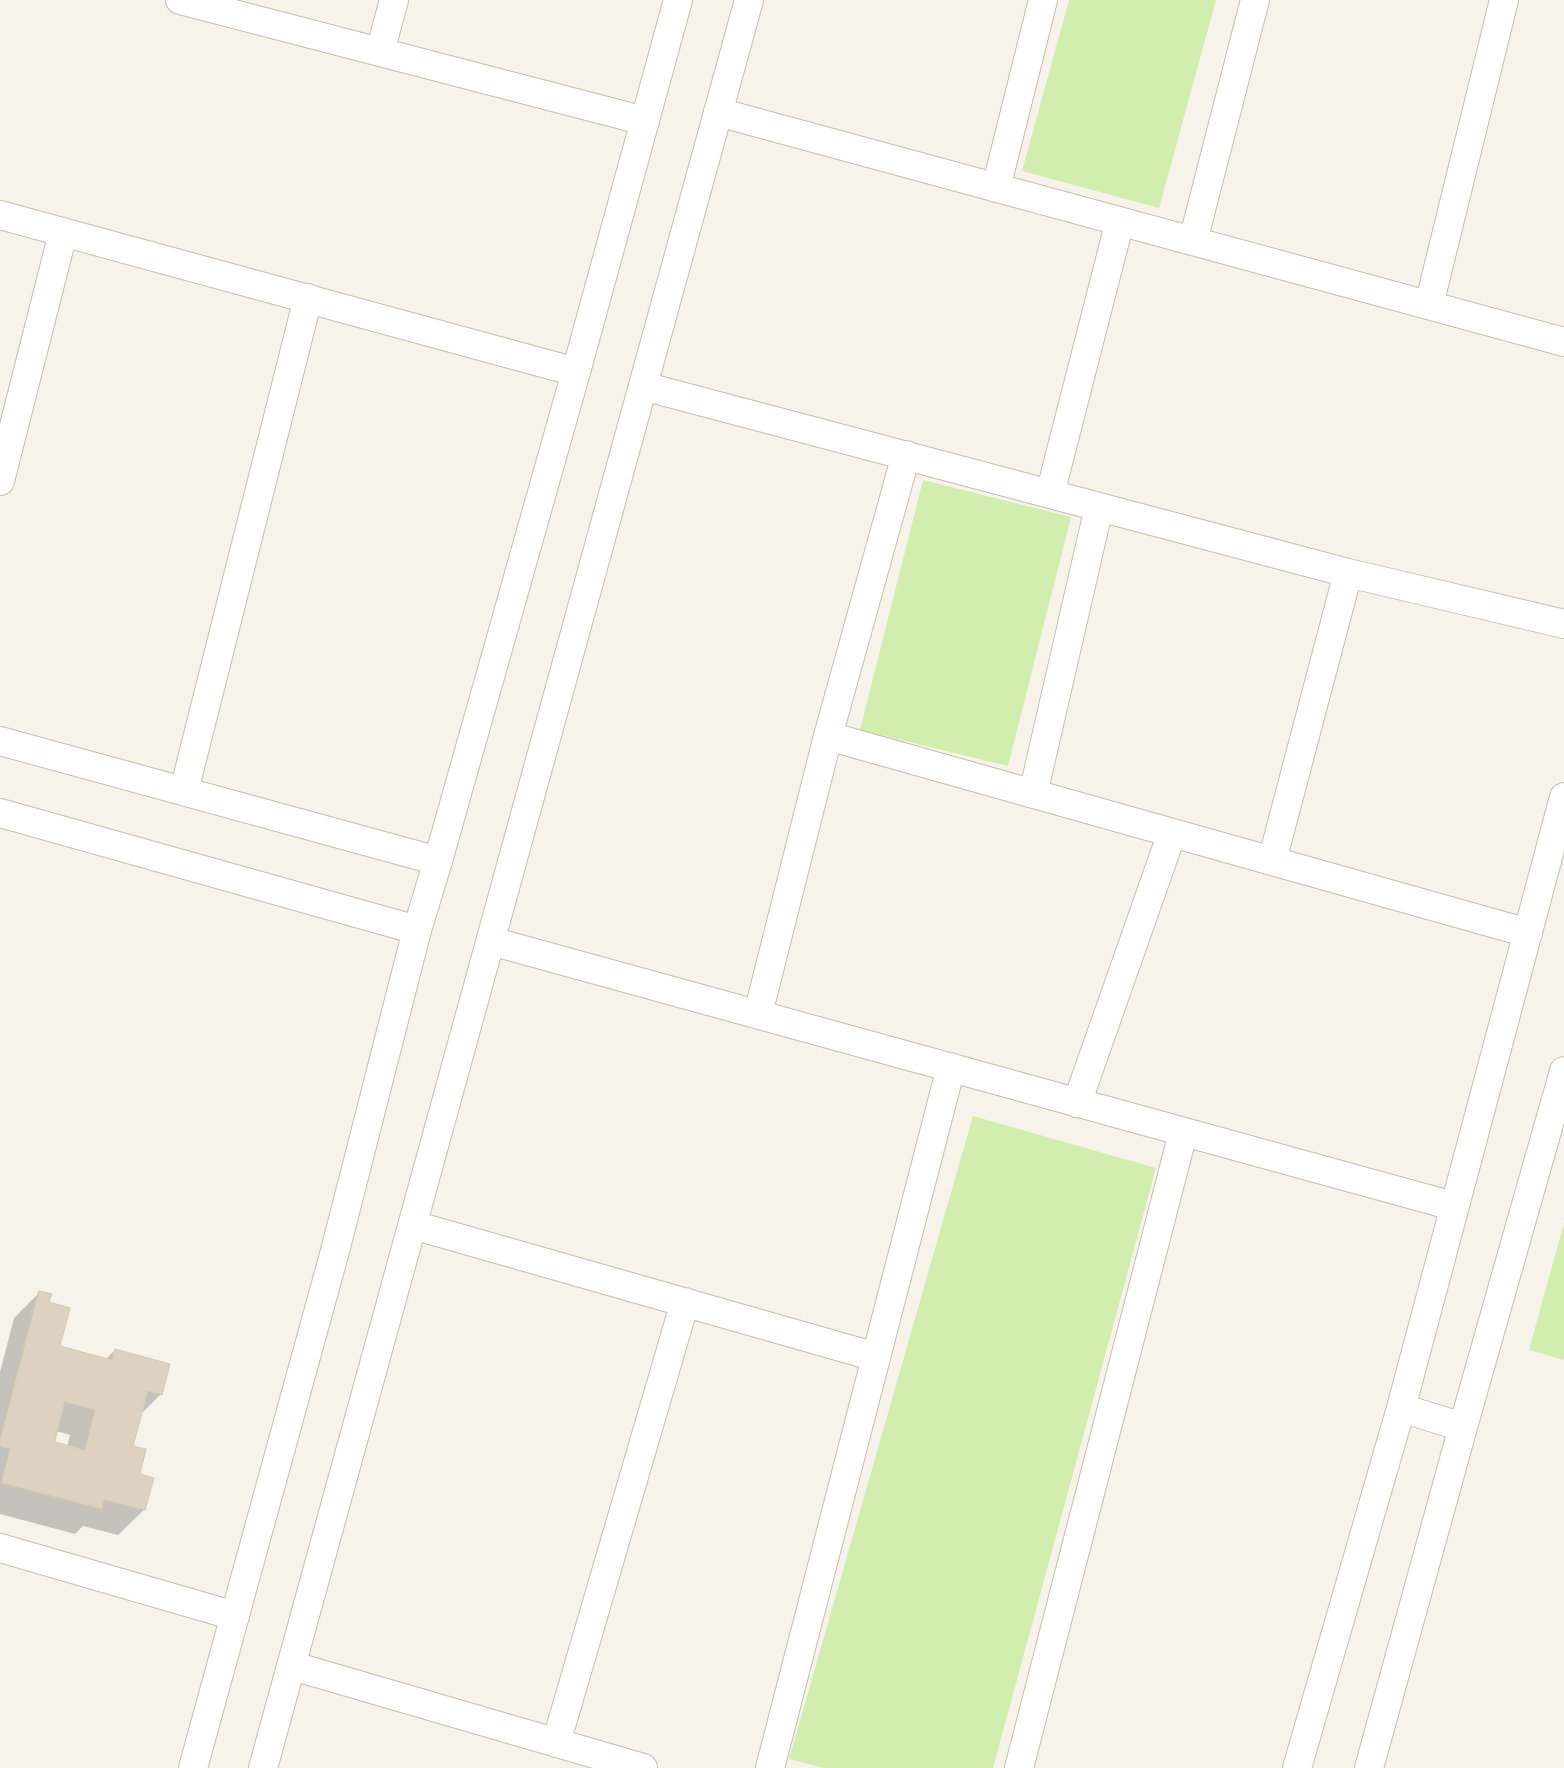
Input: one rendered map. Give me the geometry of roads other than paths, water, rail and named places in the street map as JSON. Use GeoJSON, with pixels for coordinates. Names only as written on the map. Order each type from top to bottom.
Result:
{"type":"FeatureCollection","features":[{"type":"Feature","properties":{"kind":"street"},"geometry":{"type":"LineString","coordinates":[[180,0],[645,122]]}},
{"type":"Feature","properties":{"kind":"street"},"geometry":{"type":"LineString","coordinates":[[380,52],[394,0]]}},
{"type":"Feature","properties":{"kind":"street"},"geometry":{"type":"LineString","coordinates":[[193,1768],[335,1251],[418,930],[576,372],[678,0]]}},
{"type":"Feature","properties":{"kind":"street"},"geometry":{"type":"LineString","coordinates":[[264,1768],[749,0]]}},
{"type":"Feature","properties":{"kind":"street"},"geometry":{"type":"LineString","coordinates":[[996,188],[1043,0]]}},
{"type":"Feature","properties":{"kind":"street"},"geometry":{"type":"LineString","coordinates":[[1193,241],[1255,0]]}},
{"type":"Feature","properties":{"kind":"street"},"geometry":{"type":"LineString","coordinates":[[1429,305],[1504,0]]}},
{"type":"Feature","properties":{"kind":"street"},"geometry":{"type":"LineString","coordinates":[[718,112],[1564,342]]}},
{"type":"Feature","properties":{"kind":"street"},"geometry":{"type":"LineString","coordinates":[[0,215],[576,372]]}},
{"type":"Feature","properties":{"kind":"street"},"geometry":{"type":"LineString","coordinates":[[1050,494],[1120,221]]}},
{"type":"Feature","properties":{"kind":"street"},"geometry":{"type":"LineString","coordinates":[[0,481],[63,232]]}},
{"type":"Feature","properties":{"kind":"street"},"geometry":{"type":"LineString","coordinates":[[184,791],[308,298]]}},
{"type":"Feature","properties":{"kind":"street"},"geometry":{"type":"LineString","coordinates":[[643,386],[1348,573],[1564,624]]}},
{"type":"Feature","properties":{"kind":"street"},"geometry":{"type":"LineString","coordinates":[[758,1014],[828,736],[906,455]]}},
{"type":"Feature","properties":{"kind":"street"},"geometry":{"type":"LineString","coordinates":[[1033,794],[1099,507]]}},
{"type":"Feature","properties":{"kind":"street"},"geometry":{"type":"LineString","coordinates":[[1272,861],[1348,573]]}},
{"type":"Feature","properties":{"kind":"street"},"geometry":{"type":"LineString","coordinates":[[828,736],[1528,933]]}},
{"type":"Feature","properties":{"kind":"street"},"geometry":{"type":"LineString","coordinates":[[0,741],[438,861]]}},
{"type":"Feature","properties":{"kind":"street"},"geometry":{"type":"LineString","coordinates":[[1297,1768],[1401,1408],[1564,797]]}},
{"type":"Feature","properties":{"kind":"street"},"geometry":{"type":"LineString","coordinates":[[0,813],[418,930]]}},
{"type":"Feature","properties":{"kind":"street"},"geometry":{"type":"LineString","coordinates":[[1077,1103],[1172,833]]}},
{"type":"Feature","properties":{"kind":"street"},"geometry":{"type":"LineString","coordinates":[[491,941],[951,1067],[1183,1133],[1454,1206]]}},
{"type":"Feature","properties":{"kind":"street"},"geometry":{"type":"LineString","coordinates":[[770,1768],[951,1067]]}},
{"type":"Feature","properties":{"kind":"street"},"geometry":{"type":"LineString","coordinates":[[1369,1768],[1463,1426],[1564,1071]]}},
{"type":"Feature","properties":{"kind":"street"},"geometry":{"type":"LineString","coordinates":[[1019,1768],[1183,1133]]}},
{"type":"Feature","properties":{"kind":"street"},"geometry":{"type":"LineString","coordinates":[[413,1225],[876,1357]]}},
{"type":"Feature","properties":{"kind":"street"},"geometry":{"type":"LineString","coordinates":[[556,1743],[685,1302]]}},
{"type":"Feature","properties":{"kind":"street"},"geometry":{"type":"LineString","coordinates":[[1401,1408],[1463,1426]]}},
{"type":"Feature","properties":{"kind":"street"},"geometry":{"type":"LineString","coordinates":[[0,1548],[235,1616]]}},
{"type":"Feature","properties":{"kind":"street"},"geometry":{"type":"LineString","coordinates":[[292,1666],[643,1768]]}}]}
